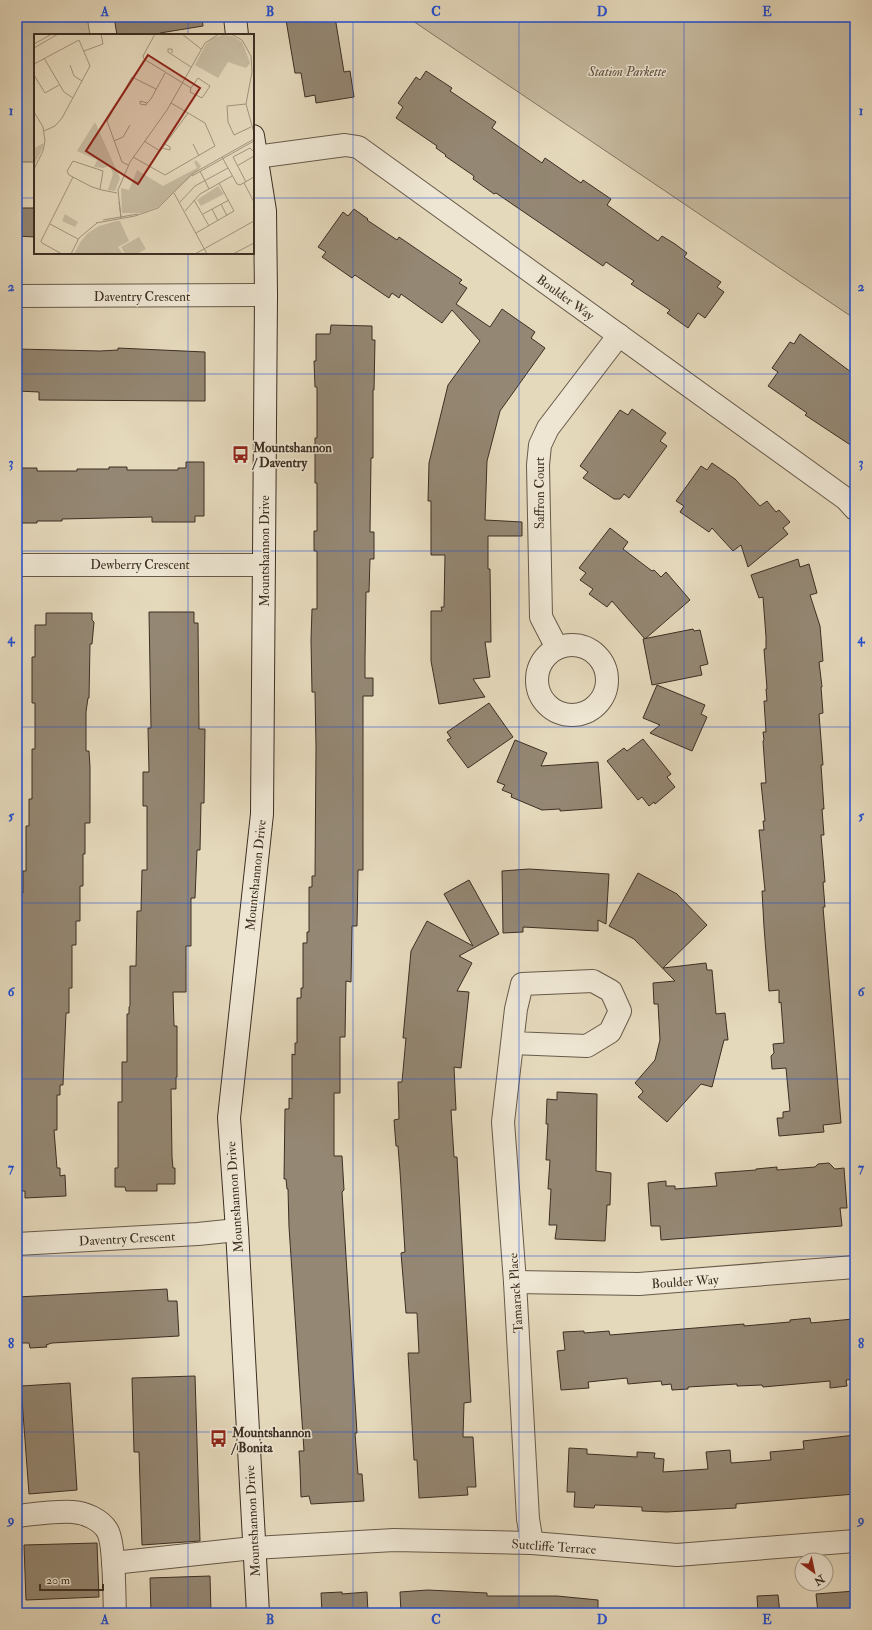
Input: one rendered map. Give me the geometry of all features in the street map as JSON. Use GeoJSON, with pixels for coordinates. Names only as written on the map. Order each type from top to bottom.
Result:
{"type":"FeatureCollection","features":[{"type":"Feature","properties":{"kind":"street"},"geometry":{"type":"LineString","coordinates":[[235,17],[237,34]]}},
{"type":"Feature","properties":{"kind":"street","name":"Boulder Way"},"geometry":{"type":"LineString","coordinates":[[255,146],[345,145],[358,148],[846,499],[855,509]]}},
{"type":"Feature","properties":{"kind":"street","name":"Mountshannon Drive"},"geometry":{"type":"LineString","coordinates":[[255,146],[265,211],[266,295],[262,814],[229,1118],[237,1230],[253,1548],[258,1613]]}},
{"type":"Feature","properties":{"kind":"street","name":"Daventry Crescent"},"geometry":{"type":"LineString","coordinates":[[17,296],[266,295]]}},
{"type":"Feature","properties":{"kind":"street","name":"Saffron Court"},"geometry":{"type":"LineString","coordinates":[[556,648],[542,617],[538,465],[540,445],[548,428],[619,335]]}},
{"type":"Feature","properties":{"kind":"street","name":"Dewberry Crescent"},"geometry":{"type":"LineString","coordinates":[[17,565],[263,565]]}},
{"type":"Feature","properties":{"kind":"street","name":"Tamarack Place"},"geometry":{"type":"LineString","coordinates":[[512,1043],[587,1046],[610,1032],[620,1011],[611,991],[593,981],[522,984],[516,1009],[512,1043],[503,1122],[515,1282],[528,1519],[532,1543]]}},
{"type":"Feature","properties":{"kind":"street","name":"Daventry Crescent"},"geometry":{"type":"LineString","coordinates":[[17,1244],[198,1234],[237,1230]]}},
{"type":"Feature","properties":{"kind":"street","name":"Boulder Way"},"geometry":{"type":"LineString","coordinates":[[515,1282],[639,1284],[855,1267]]}},
{"type":"Feature","properties":{"kind":"street"},"geometry":{"type":"LineString","coordinates":[[17,1516],[72,1512],[87,1514],[97,1520],[107,1530],[110,1540],[113,1563],[115,1613]]}},
{"type":"Feature","properties":{"kind":"street","name":"Sutcliffe Terrace"},"geometry":{"type":"LineString","coordinates":[[113,1563],[253,1548],[394,1540],[532,1543],[678,1555],[855,1541]]}},
{"type":"Feature","properties":{"kind":"green space"},"geometry":{"type":"Polygon","coordinates":[[[17,17],[87,17],[90,34],[34,34],[34,162],[17,162],[17,17]]]}},
{"type":"Feature","properties":{"kind":"green space","name":"Station Parkette"},"geometry":{"type":"Polygon","coordinates":[[[407,17],[855,17],[855,319],[407,17]]]}},
{"type":"Feature","properties":{"kind":"building"},"geometry":{"type":"Polygon","coordinates":[[[114,17],[202,17],[203,26],[160,34],[117,34],[114,17]]]}},
{"type":"Feature","properties":{"kind":"building"},"geometry":{"type":"Polygon","coordinates":[[[304,17],[335,17],[344,72],[350,71],[354,97],[316,103],[315,95],[305,97],[301,73],[295,73],[286,20],[304,17]]]}},
{"type":"Feature","properties":{"kind":"building"},"geometry":{"type":"Polygon","coordinates":[[[426,71],[452,88],[450,91],[496,122],[492,128],[542,163],[545,158],[581,183],[583,180],[611,199],[607,205],[658,241],[662,236],[675,244],[687,253],[684,257],[721,282],[717,287],[724,292],[705,318],[698,313],[688,328],[667,313],[670,310],[631,284],[634,281],[606,262],[603,266],[496,193],[494,194],[473,179],[474,176],[445,156],[446,155],[436,148],[437,146],[396,118],[403,107],[398,103],[416,77],[420,80],[426,71]]]}},
{"type":"Feature","properties":{"kind":"building"},"geometry":{"type":"Polygon","coordinates":[[[17,208],[34,208],[34,237],[17,236],[17,208]]]}},
{"type":"Feature","properties":{"kind":"building"},"geometry":{"type":"Polygon","coordinates":[[[354,209],[368,219],[367,220],[397,240],[399,237],[462,280],[459,283],[467,288],[456,304],[490,327],[502,309],[535,332],[531,338],[545,348],[500,411],[487,461],[485,520],[522,522],[522,536],[488,536],[491,642],[485,642],[490,677],[473,679],[485,697],[439,704],[431,661],[431,611],[442,611],[441,607],[444,607],[445,555],[431,555],[431,501],[428,501],[429,463],[448,385],[480,341],[452,310],[442,323],[401,294],[399,298],[392,293],[389,298],[355,275],[352,278],[322,257],[326,252],[318,247],[343,212],[348,216],[354,209]]]}},
{"type":"Feature","properties":{"kind":"building"},"geometry":{"type":"Polygon","coordinates":[[[331,325],[372,326],[372,340],[375,340],[370,532],[374,532],[374,559],[370,559],[369,592],[366,592],[365,659],[365,678],[373,678],[373,696],[363,696],[363,870],[358,870],[357,926],[352,926],[351,982],[346,981],[345,1037],[340,1037],[340,1093],[334,1093],[334,1156],[342,1156],[344,1190],[342,1192],[357,1433],[355,1433],[358,1474],[362,1474],[364,1501],[311,1504],[309,1496],[301,1497],[299,1451],[304,1451],[289,1227],[288,1189],[286,1179],[284,1179],[285,1109],[289,1109],[289,1098],[292,1099],[292,1054],[295,1055],[295,1043],[297,1043],[297,998],[301,998],[301,988],[303,988],[303,943],[307,943],[307,932],[309,932],[309,887],[312,887],[312,876],[315,876],[316,748],[315,692],[312,692],[311,640],[312,609],[317,609],[317,551],[314,551],[314,531],[317,531],[315,438],[317,438],[317,387],[315,387],[314,361],[316,361],[316,334],[330,334],[331,325]]]}},
{"type":"Feature","properties":{"kind":"building"},"geometry":{"type":"Polygon","coordinates":[[[800,334],[855,375],[855,448],[805,415],[807,413],[768,386],[778,372],[772,368],[790,342],[794,344],[800,334]]]}},
{"type":"Feature","properties":{"kind":"building"},"geometry":{"type":"Polygon","coordinates":[[[118,348],[205,352],[205,401],[39,400],[39,392],[17,391],[17,349],[100,351],[118,350],[118,348]]]}},
{"type":"Feature","properties":{"kind":"building"},"geometry":{"type":"Polygon","coordinates":[[[632,409],[666,433],[660,441],[667,446],[629,498],[624,494],[620,499],[614,499],[583,478],[588,472],[580,466],[620,410],[628,415],[632,409]]]}},
{"type":"Feature","properties":{"kind":"building"},"geometry":{"type":"Polygon","coordinates":[[[186,462],[204,462],[204,516],[195,516],[195,522],[152,522],[152,517],[62,519],[62,521],[17,523],[17,468],[37,468],[37,471],[77,471],[77,469],[109,469],[109,467],[127,467],[127,470],[178,470],[178,468],[186,468],[186,462]]]}},
{"type":"Feature","properties":{"kind":"building"},"geometry":{"type":"Polygon","coordinates":[[[712,463],[735,479],[760,506],[767,501],[776,512],[779,510],[790,522],[783,528],[788,534],[748,567],[741,545],[733,551],[712,528],[709,532],[680,512],[684,506],[676,501],[701,466],[707,470],[712,463]]]}},
{"type":"Feature","properties":{"kind":"building"},"geometry":{"type":"Polygon","coordinates":[[[610,528],[628,542],[623,549],[652,571],[654,570],[661,577],[666,572],[690,600],[645,639],[612,601],[607,607],[589,594],[593,589],[580,580],[586,573],[579,568],[610,528]]]}},
{"type":"Feature","properties":{"kind":"building"},"geometry":{"type":"Polygon","coordinates":[[[798,559],[800,567],[809,564],[817,593],[810,595],[820,626],[823,661],[819,662],[823,713],[819,714],[823,765],[821,765],[824,809],[822,809],[824,835],[821,835],[825,882],[823,882],[825,907],[823,907],[841,1123],[823,1125],[824,1132],[779,1136],[777,1118],[783,1118],[783,1112],[790,1111],[786,1068],[772,1069],[771,1056],[774,1053],[773,1044],[784,1043],[781,1002],[779,1003],[779,990],[769,991],[764,927],[762,891],[765,891],[759,830],[764,830],[763,821],[765,821],[761,783],[766,783],[763,732],[766,732],[764,701],[767,701],[764,649],[766,649],[766,637],[763,597],[759,598],[751,575],[798,559]]]}},
{"type":"Feature","properties":{"kind":"building"},"geometry":{"type":"Polygon","coordinates":[[[149,612],[194,612],[194,623],[198,623],[199,729],[205,729],[204,803],[201,803],[200,850],[197,850],[195,898],[191,898],[191,946],[186,946],[186,992],[173,992],[174,1026],[177,1026],[176,1089],[171,1089],[172,1157],[173,1168],[175,1168],[175,1184],[157,1184],[157,1191],[126,1191],[125,1187],[115,1187],[115,1168],[118,1168],[118,1102],[122,1102],[122,1062],[127,1062],[127,1014],[129,1014],[130,1006],[130,966],[136,966],[137,911],[141,911],[142,870],[147,870],[147,806],[143,806],[143,772],[149,772],[148,728],[151,728],[149,612]]]}},
{"type":"Feature","properties":{"kind":"building"},"geometry":{"type":"Polygon","coordinates":[[[46,613],[92,613],[92,620],[94,622],[92,644],[90,644],[89,698],[86,712],[86,751],[89,751],[90,767],[90,823],[85,823],[83,886],[80,886],[80,921],[76,921],[76,945],[72,945],[72,988],[69,988],[69,1013],[66,1013],[63,1085],[60,1085],[60,1095],[57,1095],[57,1130],[54,1130],[57,1168],[60,1168],[60,1176],[65,1175],[66,1196],[25,1198],[25,1191],[17,1191],[17,936],[20,936],[20,893],[23,893],[23,871],[26,871],[26,826],[29,826],[29,799],[32,799],[32,749],[35,749],[35,703],[32,703],[32,657],[35,657],[35,625],[46,625],[46,613]]]}},
{"type":"Feature","properties":{"kind":"building"},"geometry":{"type":"Polygon","coordinates":[[[693,629],[694,631],[700,630],[708,664],[700,666],[702,675],[652,685],[643,639],[693,629]]]}},
{"type":"Feature","properties":{"kind":"building"},"geometry":{"type":"Polygon","coordinates":[[[657,685],[705,705],[701,714],[707,717],[692,751],[650,733],[660,725],[643,718],[657,685]]]}},
{"type":"Feature","properties":{"kind":"building"},"geometry":{"type":"Polygon","coordinates":[[[489,703],[513,737],[468,768],[447,740],[451,738],[447,732],[489,703]]]}},
{"type":"Feature","properties":{"kind":"building"},"geometry":{"type":"Polygon","coordinates":[[[643,739],[671,774],[667,777],[675,787],[655,804],[654,802],[649,806],[642,797],[638,800],[607,761],[624,748],[627,751],[643,739]]]}},
{"type":"Feature","properties":{"kind":"building"},"geometry":{"type":"Polygon","coordinates":[[[515,740],[547,753],[541,766],[598,762],[602,808],[560,811],[560,809],[542,810],[511,797],[512,794],[502,790],[505,785],[497,782],[515,740]]]}},
{"type":"Feature","properties":{"kind":"building"},"geometry":{"type":"Polygon","coordinates":[[[529,869],[609,874],[606,924],[598,920],[598,931],[523,927],[523,932],[503,933],[502,871],[529,869]]]}},
{"type":"Feature","properties":{"kind":"building"},"geometry":{"type":"Polygon","coordinates":[[[638,873],[677,894],[707,925],[663,968],[706,963],[707,970],[712,970],[716,1014],[725,1013],[728,1040],[724,1040],[712,1087],[701,1084],[667,1122],[638,1097],[643,1092],[635,1083],[655,1060],[660,1040],[658,1004],[654,1004],[653,983],[675,981],[634,939],[609,926],[638,873]]]}},
{"type":"Feature","properties":{"kind":"building"},"geometry":{"type":"Polygon","coordinates":[[[469,880],[499,934],[459,956],[472,963],[457,991],[469,992],[461,1068],[454,1067],[456,1110],[451,1110],[454,1157],[457,1157],[471,1402],[464,1403],[463,1437],[473,1437],[476,1487],[467,1487],[468,1495],[419,1498],[417,1460],[414,1460],[408,1353],[419,1353],[417,1313],[406,1313],[401,1253],[405,1252],[400,1171],[394,1120],[399,1119],[398,1082],[402,1082],[406,1038],[403,1038],[411,951],[427,921],[473,946],[444,894],[469,880]]]}},
{"type":"Feature","properties":{"kind":"building"},"geometry":{"type":"Polygon","coordinates":[[[557,1092],[597,1094],[596,1171],[611,1173],[610,1205],[607,1205],[605,1241],[555,1239],[557,1225],[549,1225],[551,1189],[548,1189],[550,1160],[546,1160],[548,1124],[546,1124],[547,1099],[557,1100],[557,1092]]]}},
{"type":"Feature","properties":{"kind":"building"},"geometry":{"type":"Polygon","coordinates":[[[829,1163],[835,1169],[844,1168],[847,1208],[840,1208],[842,1226],[661,1240],[660,1226],[651,1226],[648,1183],[666,1181],[666,1186],[675,1186],[675,1189],[717,1186],[715,1173],[777,1167],[777,1170],[815,1167],[818,1164],[829,1163]]]}},
{"type":"Feature","properties":{"kind":"building"},"geometry":{"type":"Polygon","coordinates":[[[167,1289],[168,1301],[177,1301],[179,1336],[52,1343],[46,1345],[47,1347],[30,1348],[29,1343],[19,1343],[19,1338],[17,1338],[17,1297],[167,1289]]]}},
{"type":"Feature","properties":{"kind":"building"},"geometry":{"type":"Polygon","coordinates":[[[810,1318],[811,1323],[853,1319],[855,1379],[846,1380],[847,1386],[830,1388],[830,1381],[763,1387],[762,1385],[737,1386],[737,1384],[688,1387],[688,1389],[672,1390],[671,1384],[662,1385],[661,1381],[628,1384],[627,1378],[588,1382],[589,1388],[561,1390],[557,1351],[565,1350],[563,1332],[584,1331],[584,1333],[609,1331],[610,1335],[744,1324],[744,1326],[790,1322],[790,1320],[810,1318]]]}},
{"type":"Feature","properties":{"kind":"building"},"geometry":{"type":"Polygon","coordinates":[[[195,1376],[200,1541],[142,1545],[139,1452],[134,1452],[132,1378],[195,1376]]]}},
{"type":"Feature","properties":{"kind":"building"},"geometry":{"type":"Polygon","coordinates":[[[70,1383],[77,1490],[29,1494],[21,1386],[70,1383]]]}},
{"type":"Feature","properties":{"kind":"building"},"geometry":{"type":"Polygon","coordinates":[[[855,1435],[855,1494],[736,1504],[736,1508],[667,1512],[642,1511],[642,1507],[595,1505],[594,1508],[574,1507],[575,1492],[567,1492],[569,1448],[587,1449],[587,1454],[637,1457],[637,1452],[655,1453],[654,1458],[664,1459],[663,1472],[708,1469],[706,1452],[730,1450],[731,1463],[771,1460],[770,1452],[804,1449],[803,1441],[855,1435]]]}},
{"type":"Feature","properties":{"kind":"building"},"geometry":{"type":"Polygon","coordinates":[[[97,1543],[99,1597],[26,1600],[24,1545],[97,1543]]]}},
{"type":"Feature","properties":{"kind":"building"},"geometry":{"type":"Polygon","coordinates":[[[210,1576],[211,1613],[151,1613],[150,1578],[210,1576]]]}},
{"type":"Feature","properties":{"kind":"building"},"geometry":{"type":"Polygon","coordinates":[[[428,1590],[487,1593],[487,1596],[557,1596],[598,1600],[598,1613],[401,1613],[400,1592],[428,1590]]]}},
{"type":"Feature","properties":{"kind":"building"},"geometry":{"type":"Polygon","coordinates":[[[855,1591],[855,1613],[818,1613],[816,1594],[855,1591]]]}},
{"type":"Feature","properties":{"kind":"building"},"geometry":{"type":"Polygon","coordinates":[[[342,1592],[342,1594],[367,1592],[368,1613],[322,1613],[321,1593],[342,1592]]]}},
{"type":"Feature","properties":{"kind":"building"},"geometry":{"type":"Polygon","coordinates":[[[778,1595],[780,1613],[758,1613],[757,1596],[778,1595]]]}},
{"type":"Feature","properties":{"kind":"place","name":"Mountshannon / Daventry"},"geometry":{"type":"Point","coordinates":[240,454]}},
{"type":"Feature","properties":{"kind":"place","name":"Mountshannon / Bonita"},"geometry":{"type":"Point","coordinates":[219,1439]}}]}
